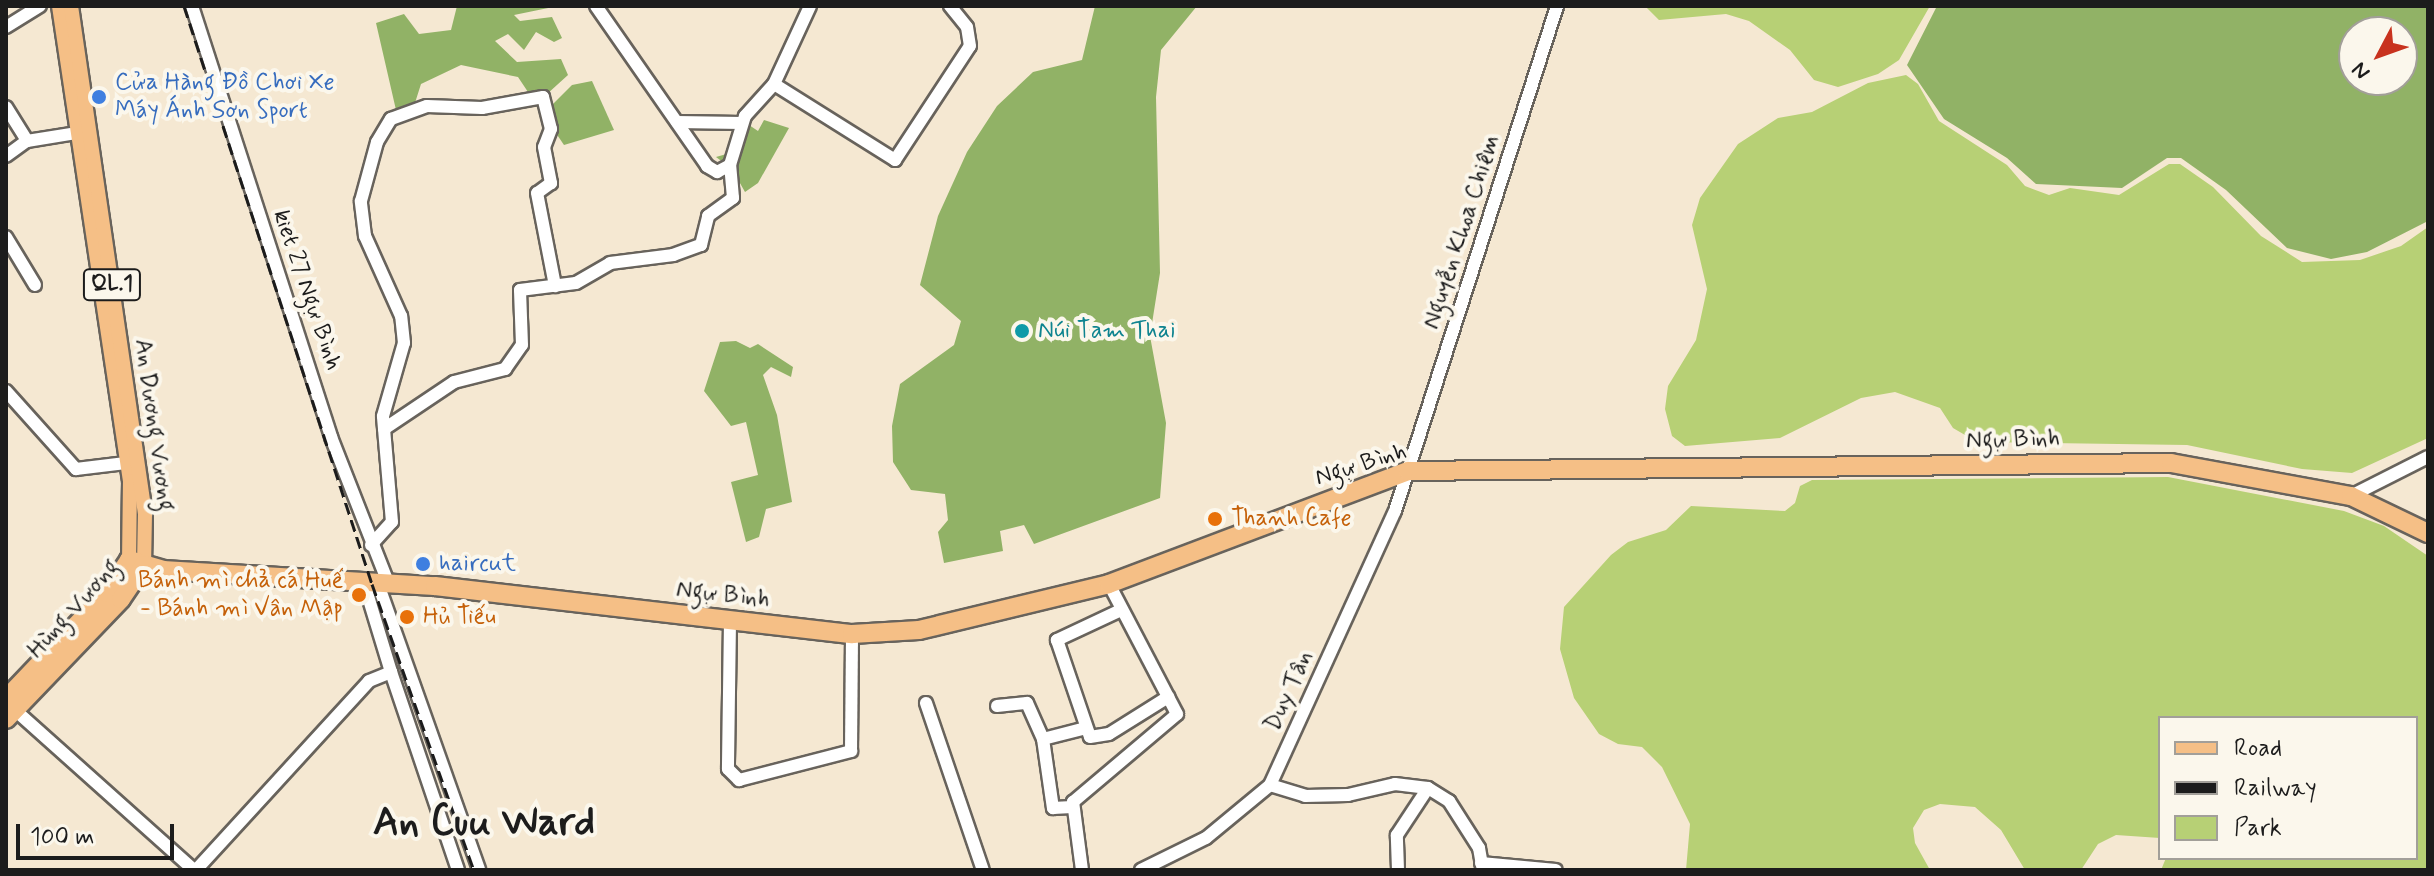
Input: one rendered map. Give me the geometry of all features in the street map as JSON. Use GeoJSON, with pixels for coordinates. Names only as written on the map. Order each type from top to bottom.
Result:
{"type":"FeatureCollection","features":[{"type":"Feature","properties":{"kind":"highway","name":"Ngự Bình"},"geometry":{"type":"LineString","coordinates":[[136,562],[852,634],[919,630],[1109,584],[1408,471],[2171,463],[2351,496],[2428,533]]}},
{"type":"Feature","properties":{"kind":"highway","name":"Hùng Vương"},"geometry":{"type":"LineString","coordinates":[[9,709],[121,599],[136,562]]}},
{"type":"Feature","properties":{"kind":"main road","name":"An Dương Vương"},"geometry":{"type":"LineString","coordinates":[[59,6],[77,133],[90,186],[145,514],[136,562]]}},
{"type":"Feature","properties":{"kind":"main road","name":"An Dương Vương"},"geometry":{"type":"LineString","coordinates":[[71,6],[90,186],[133,514],[136,562]]}},
{"type":"Feature","properties":{"kind":"street"},"geometry":{"type":"LineString","coordinates":[[6,27],[40,6]]}},
{"type":"Feature","properties":{"kind":"street","name":"kiet 27 Ngự Bình"},"geometry":{"type":"LineString","coordinates":[[192,6],[371,545],[377,584]]}},
{"type":"Feature","properties":{"kind":"street"},"geometry":{"type":"LineString","coordinates":[[596,6],[707,166],[717,172],[730,165]]}},
{"type":"Feature","properties":{"kind":"street"},"geometry":{"type":"LineString","coordinates":[[384,429],[454,382],[505,369],[522,345],[520,290],[576,283],[610,263],[673,255],[701,245],[708,216],[733,198],[730,165],[742,123],[774,84],[810,6]]}},
{"type":"Feature","properties":{"kind":"street"},"geometry":{"type":"LineString","coordinates":[[774,84],[895,160],[970,46],[967,27],[950,6]]}},
{"type":"Feature","properties":{"kind":"street","name":"Nguyễn Khoa Chiêm"},"geometry":{"type":"LineString","coordinates":[[1408,471],[1557,6]]}},
{"type":"Feature","properties":{"kind":"street"},"geometry":{"type":"LineString","coordinates":[[371,545],[393,514],[384,429],[402,329],[388,281],[365,236],[361,201],[377,142],[391,119],[427,106],[482,108],[543,97],[551,125],[544,150],[551,181],[537,193],[555,286]]}},
{"type":"Feature","properties":{"kind":"street"},"geometry":{"type":"LineString","coordinates":[[6,107],[27,141]]}},
{"type":"Feature","properties":{"kind":"street"},"geometry":{"type":"LineString","coordinates":[[677,122],[742,123]]}},
{"type":"Feature","properties":{"kind":"street"},"geometry":{"type":"LineString","coordinates":[[6,156],[27,141],[77,133]]}},
{"type":"Feature","properties":{"kind":"street"},"geometry":{"type":"LineString","coordinates":[[6,237],[35,285]]}},
{"type":"Feature","properties":{"kind":"street"},"geometry":{"type":"LineString","coordinates":[[6,391],[76,469],[126,463]]}},
{"type":"Feature","properties":{"kind":"street"},"geometry":{"type":"LineString","coordinates":[[2351,496],[2428,457]]}},
{"type":"Feature","properties":{"kind":"street","name":"Duy Tân"},"geometry":{"type":"LineString","coordinates":[[1141,870],[1206,838],[1270,785],[1408,471]]}},
{"type":"Feature","properties":{"kind":"street"},"geometry":{"type":"LineString","coordinates":[[377,584],[391,672],[458,870]]}},
{"type":"Feature","properties":{"kind":"street"},"geometry":{"type":"LineString","coordinates":[[377,584],[479,870]]}},
{"type":"Feature","properties":{"kind":"street"},"geometry":{"type":"LineString","coordinates":[[997,706],[1027,703],[1043,739],[1053,808],[1072,807],[1177,714],[1109,584]]}},
{"type":"Feature","properties":{"kind":"street"},"geometry":{"type":"LineString","coordinates":[[1121,610],[1057,640],[1090,737],[1109,734],[1168,697]]}},
{"type":"Feature","properties":{"kind":"street"},"geometry":{"type":"LineString","coordinates":[[730,621],[730,777],[739,780],[851,751],[852,634]]}},
{"type":"Feature","properties":{"kind":"street"},"geometry":{"type":"LineString","coordinates":[[9,709],[195,870],[369,681],[391,672]]}},
{"type":"Feature","properties":{"kind":"street"},"geometry":{"type":"LineString","coordinates":[[926,703],[983,870]]}},
{"type":"Feature","properties":{"kind":"street"},"geometry":{"type":"LineString","coordinates":[[1043,739],[1086,728]]}},
{"type":"Feature","properties":{"kind":"street"},"geometry":{"type":"LineString","coordinates":[[1270,785],[1305,796],[1348,795],[1395,784],[1428,788],[1449,801],[1479,848],[1482,866],[1556,870]]}},
{"type":"Feature","properties":{"kind":"street"},"geometry":{"type":"LineString","coordinates":[[1398,870],[1397,835],[1428,788]]}},
{"type":"Feature","properties":{"kind":"street"},"geometry":{"type":"LineString","coordinates":[[1072,807],[1082,870]]}},
{"type":"Feature","properties":{"kind":"green space"},"geometry":{"type":"Polygon","coordinates":[[[457,6],[558,6],[514,15],[520,21],[552,17],[562,38],[554,42],[536,32],[524,50],[508,34],[495,41],[517,62],[561,59],[568,75],[536,104],[518,77],[461,65],[421,84],[414,106],[396,110],[376,23],[404,14],[419,34],[451,30],[457,6]]]}},
{"type":"Feature","properties":{"kind":"green space"},"geometry":{"type":"Polygon","coordinates":[[[1095,6],[1197,6],[1161,50],[1156,97],[1160,273],[1150,336],[1166,423],[1160,498],[1034,544],[1024,525],[1000,531],[1003,551],[944,563],[938,532],[948,520],[945,494],[911,490],[893,462],[892,426],[900,384],[954,345],[961,321],[920,285],[938,216],[967,152],[997,106],[1033,72],[1082,60],[1095,6]]]}},
{"type":"Feature","properties":{"kind":"green space"},"geometry":{"type":"Polygon","coordinates":[[[1645,6],[1930,6],[1899,60],[1878,74],[1838,87],[1814,80],[1790,50],[1749,21],[1726,14],[1659,20],[1645,6]]]}},
{"type":"Feature","properties":{"kind":"green space"},"geometry":{"type":"Polygon","coordinates":[[[1937,6],[2428,6],[2428,221],[2367,252],[2331,259],[2287,248],[2226,190],[2181,158],[2167,158],[2122,188],[2036,184],[2007,158],[1944,119],[1907,65],[1937,6]]]}},
{"type":"Feature","properties":{"kind":"green space"},"geometry":{"type":"Polygon","coordinates":[[[1906,75],[1918,84],[1939,121],[2007,165],[2025,186],[2049,195],[2070,188],[2119,195],[2169,164],[2180,164],[2213,187],[2261,236],[2302,262],[2360,260],[2401,246],[2428,227],[2428,438],[2352,473],[2302,469],[2187,445],[1977,442],[1953,428],[1940,408],[1895,392],[1861,398],[1780,438],[1685,446],[1672,436],[1665,409],[1668,386],[1696,340],[1707,289],[1692,225],[1700,198],[1738,144],[1778,118],[1812,112],[1868,83],[1906,75]]]}},
{"type":"Feature","properties":{"kind":"green space"},"geometry":{"type":"Polygon","coordinates":[[[592,81],[614,130],[564,145],[543,114],[572,85],[592,81]]]}},
{"type":"Feature","properties":{"kind":"green space"},"geometry":{"type":"Polygon","coordinates":[[[764,120],[789,128],[758,183],[745,192],[732,169],[716,157],[730,153],[737,135],[749,125],[758,131],[764,120]]]}},
{"type":"Feature","properties":{"kind":"green space"},"geometry":{"type":"Polygon","coordinates":[[[736,341],[750,348],[758,344],[793,367],[791,377],[771,367],[763,375],[777,415],[792,502],[766,509],[759,537],[746,542],[731,482],[758,475],[746,422],[731,426],[704,391],[720,342],[736,341]]]}},
{"type":"Feature","properties":{"kind":"green space"},"geometry":{"type":"Polygon","coordinates":[[[2168,477],[2344,511],[2384,526],[2428,556],[2428,870],[2161,870],[2165,860],[2418,860],[2418,716],[2158,716],[2158,838],[2116,835],[2098,844],[2081,870],[2025,870],[2001,830],[1975,807],[1940,804],[1924,810],[1913,828],[1915,843],[1930,870],[1686,870],[1690,824],[1662,767],[1642,747],[1618,744],[1599,734],[1574,698],[1560,649],[1564,607],[1611,555],[1628,542],[1666,530],[1691,506],[1785,511],[1795,503],[1800,486],[1812,480],[2168,477]]]}},
{"type":"Feature","properties":{"kind":"railway"},"geometry":{"type":"LineString","coordinates":[[184,6],[372,584],[474,870]]}},
{"type":"Feature","properties":{"kind":"place","name":"Cửa Hàng Đồ Chơi Xe Máy Ánh Sơn Sport"},"geometry":{"type":"Point","coordinates":[99,97]}},
{"type":"Feature","properties":{"kind":"place","name":"Núi Tam Thai"},"geometry":{"type":"Point","coordinates":[1022,331]}},
{"type":"Feature","properties":{"kind":"place","name":"Thanh Cafe"},"geometry":{"type":"Point","coordinates":[1215,519]}},
{"type":"Feature","properties":{"kind":"place","name":"haircut"},"geometry":{"type":"Point","coordinates":[423,564]}},
{"type":"Feature","properties":{"kind":"place","name":"Bánh mì chả cá Huế - Bánh mì Vân Mập"},"geometry":{"type":"Point","coordinates":[359,595]}},
{"type":"Feature","properties":{"kind":"place","name":"Hủ Tiếu"},"geometry":{"type":"Point","coordinates":[407,617]}},
{"type":"Feature","properties":{"kind":"district","name":"An Cuu Ward"},"geometry":{"type":"Point","coordinates":[484,823]}}]}
